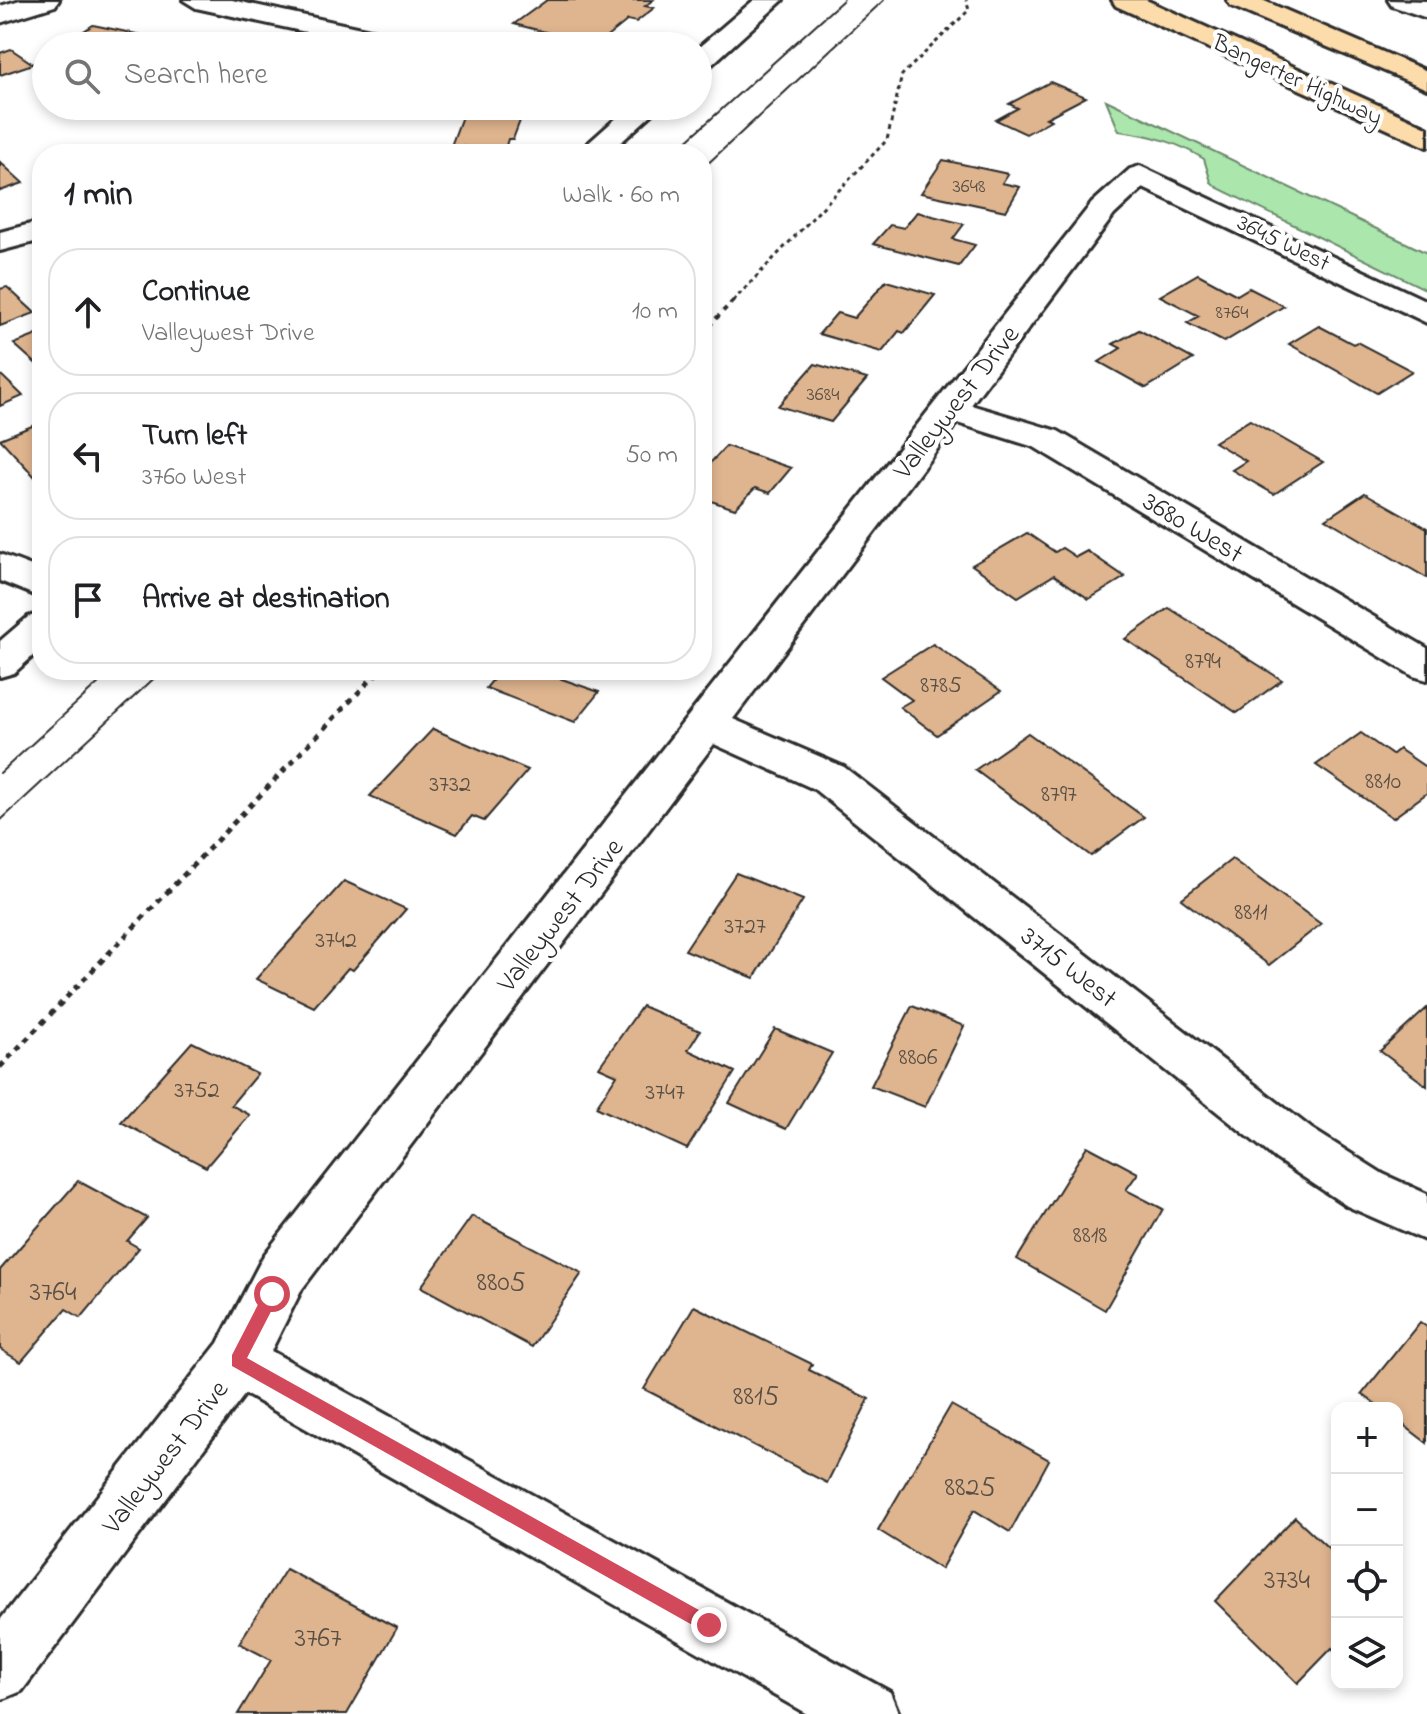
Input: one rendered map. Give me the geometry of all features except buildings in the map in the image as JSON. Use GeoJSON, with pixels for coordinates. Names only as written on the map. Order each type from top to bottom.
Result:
{"type":"FeatureCollection","features":[{"type":"Feature","properties":{"kind":"highway","name":"Bangerter Highway"},"geometry":{"type":"LineString","coordinates":[[1125,0],[1427,138]]}},
{"type":"Feature","properties":{"kind":"highway","name":"Bangerter Highway"},"geometry":{"type":"LineString","coordinates":[[1240,0],[1427,81]]}},
{"type":"Feature","properties":{"kind":"highway"},"geometry":{"type":"LineString","coordinates":[[1390,65],[1427,74]]}},
{"type":"Feature","properties":{"kind":"street"},"geometry":{"type":"LineString","coordinates":[[0,15],[46,0]]}},
{"type":"Feature","properties":{"kind":"street"},"geometry":{"type":"LineString","coordinates":[[196,0],[343,32]]}},
{"type":"Feature","properties":{"kind":"street"},"geometry":{"type":"LineString","coordinates":[[712,50],[770,0]]}},
{"type":"Feature","properties":{"kind":"street"},"geometry":{"type":"LineString","coordinates":[[1401,0],[1427,10]]}},
{"type":"Feature","properties":{"kind":"street"},"geometry":{"type":"LineString","coordinates":[[603,144],[631,120]]}},
{"type":"Feature","properties":{"kind":"street","name":"3645 West"},"geometry":{"type":"LineString","coordinates":[[1140,175],[1427,313]]}},
{"type":"Feature","properties":{"kind":"street","name":"Valleywest Drive"},"geometry":{"type":"LineString","coordinates":[[0,1669],[237,1361],[283,1272],[1103,209],[1140,175]]}},
{"type":"Feature","properties":{"kind":"street"},"geometry":{"type":"LineString","coordinates":[[0,242],[32,233]]}},
{"type":"Feature","properties":{"kind":"street","name":"3680 West"},"geometry":{"type":"LineString","coordinates":[[949,409],[1046,439],[1427,666]]}},
{"type":"Feature","properties":{"kind":"street"},"geometry":{"type":"LineString","coordinates":[[0,566],[32,580]]}},
{"type":"Feature","properties":{"kind":"street"},"geometry":{"type":"LineString","coordinates":[[0,663],[32,635]]}},
{"type":"Feature","properties":{"kind":"street","name":"3715 West"},"geometry":{"type":"LineString","coordinates":[[707,724],[829,778],[1294,1144],[1365,1190],[1427,1218]]}},
{"type":"Feature","properties":{"kind":"street"},"geometry":{"type":"LineString","coordinates":[[237,1361],[868,1714]]}},
{"type":"Feature","properties":{"kind":"path"},"geometry":{"type":"LineString","coordinates":[[712,323],[887,140],[902,75],[969,10],[966,0]]}},
{"type":"Feature","properties":{"kind":"path"},"geometry":{"type":"LineString","coordinates":[[0,1067],[370,680]]}},
{"type":"Feature","properties":{"kind":"green space"},"geometry":{"type":"Polygon","coordinates":[[[1106,100],[1427,253],[1427,290],[1218,188],[1211,182],[1204,159],[1194,153],[1163,140],[1119,131],[1106,100]]]}},
{"type":"Feature","properties":{"kind":"tram line"},"geometry":{"type":"LineString","coordinates":[[712,118],[843,0]]}},
{"type":"Feature","properties":{"kind":"tram line"},"geometry":{"type":"LineString","coordinates":[[712,160],[884,0]]}},
{"type":"Feature","properties":{"kind":"tram line"},"geometry":{"type":"LineString","coordinates":[[683,144],[710,120]]}},
{"type":"Feature","properties":{"kind":"tram line"},"geometry":{"type":"LineString","coordinates":[[0,773],[102,680]]}},
{"type":"Feature","properties":{"kind":"tram line"},"geometry":{"type":"LineString","coordinates":[[0,821],[152,680]]}},
{"type":"Feature","properties":{"kind":"route"},"geometry":{"type":"LineString","coordinates":[[272,1294],[237,1361],[709,1625]]}}]}
